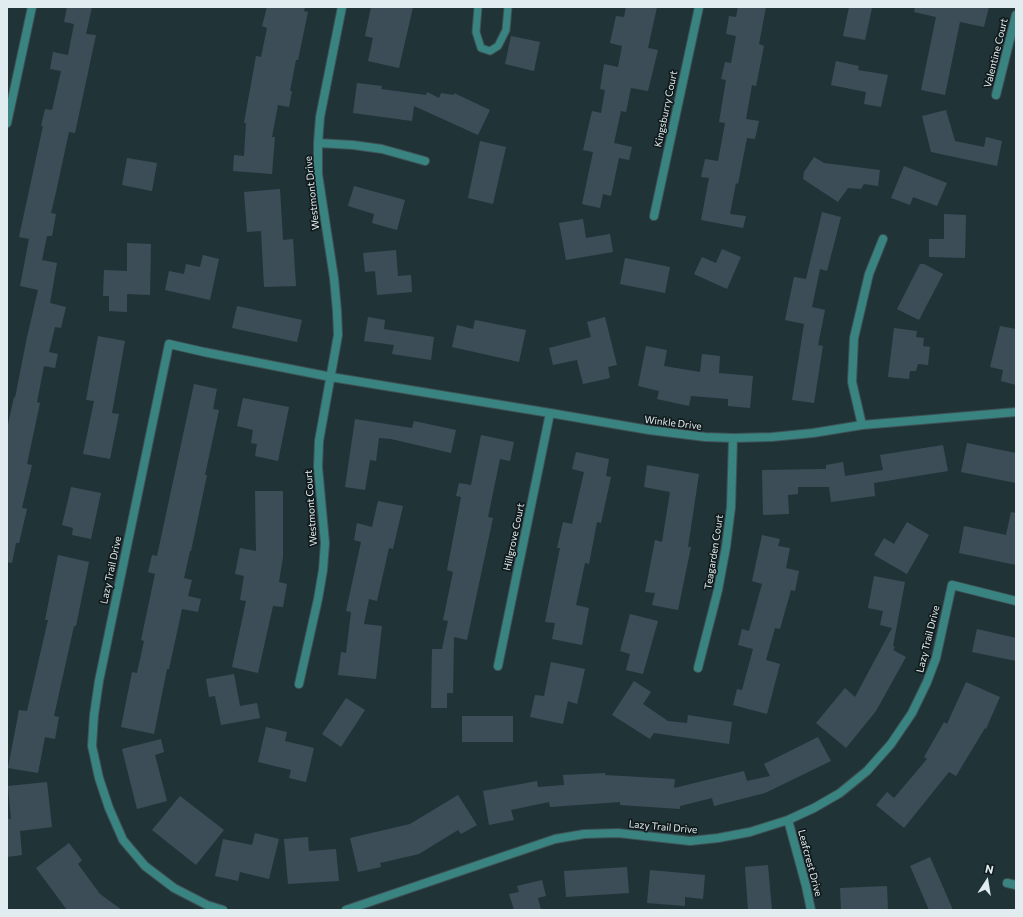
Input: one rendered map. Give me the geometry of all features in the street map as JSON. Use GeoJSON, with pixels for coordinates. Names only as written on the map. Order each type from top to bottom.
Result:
{"type":"FeatureCollection","features":[{"type":"Feature","properties":{"kind":"street"},"geometry":{"type":"LineString","coordinates":[[7,123],[32,7]]}},
{"type":"Feature","properties":{"kind":"street","name":"Westmont Drive"},"geometry":{"type":"LineString","coordinates":[[331,377],[338,335],[337,311],[334,278],[318,174],[318,144],[322,104],[342,7]]}},
{"type":"Feature","properties":{"kind":"street","name":"Kingsburry Court"},"geometry":{"type":"LineString","coordinates":[[654,216],[698,7]]}},
{"type":"Feature","properties":{"kind":"street","name":"Valentine Court"},"geometry":{"type":"LineString","coordinates":[[996,95],[1016,15]]}},
{"type":"Feature","properties":{"kind":"street"},"geometry":{"type":"LineString","coordinates":[[318,144],[353,145],[382,149],[425,161]]}},
{"type":"Feature","properties":{"kind":"street"},"geometry":{"type":"LineString","coordinates":[[862,425],[852,382],[854,338],[869,274],[883,239]]}},
{"type":"Feature","properties":{"kind":"street","name":"Lazy Trail Drive"},"geometry":{"type":"LineString","coordinates":[[223,910],[207,905],[174,888],[145,866],[123,840],[109,808],[99,778],[92,746],[94,715],[106,641],[169,344],[331,377]]}},
{"type":"Feature","properties":{"kind":"street","name":"Winkle Drive"},"geometry":{"type":"LineString","coordinates":[[331,377],[671,433],[733,438],[806,434],[862,425],[1016,412]]}},
{"type":"Feature","properties":{"kind":"street","name":"Westmont Court"},"geometry":{"type":"LineString","coordinates":[[299,684],[323,570],[325,543],[318,467],[319,442],[331,377]]}},
{"type":"Feature","properties":{"kind":"street","name":"Hillgrove Court"},"geometry":{"type":"LineString","coordinates":[[498,666],[550,413]]}},
{"type":"Feature","properties":{"kind":"street","name":"Teagarden Court"},"geometry":{"type":"LineString","coordinates":[[698,668],[718,590],[726,547],[731,507],[733,438]]}},
{"type":"Feature","properties":{"kind":"street","name":"Lazy Trail Drive"},"geometry":{"type":"LineString","coordinates":[[346,910],[555,839],[584,834],[618,833],[690,840],[718,838],[750,832],[788,820],[814,808],[840,793],[867,771],[891,744],[912,713],[927,682],[936,658],[952,585],[1016,600]]}},
{"type":"Feature","properties":{"kind":"street","name":"Leafcrest Drive"},"geometry":{"type":"LineString","coordinates":[[788,820],[811,910]]}},
{"type":"Feature","properties":{"kind":"street"},"geometry":{"type":"LineString","coordinates":[[1007,883],[1016,885]]}},
{"type":"Feature","properties":{"kind":"lane"},"geometry":{"type":"LineString","coordinates":[[478,7],[476,32],[481,48],[490,51],[498,46],[506,30],[508,7]]}},
{"type":"Feature","properties":{"kind":"building"},"geometry":{"type":"Polygon","coordinates":[[[67,7],[92,7],[86,34],[96,35],[75,133],[69,132],[51,213],[56,214],[52,236],[47,236],[42,260],[57,263],[50,303],[66,307],[61,328],[55,327],[49,352],[58,354],[55,368],[44,366],[37,402],[40,403],[27,464],[32,465],[22,508],[27,509],[19,543],[16,543],[12,563],[7,562],[7,429],[38,290],[20,286],[29,239],[19,237],[43,126],[41,126],[45,109],[52,110],[61,71],[50,69],[53,52],[68,55],[74,24],[64,22],[67,7]]]}},
{"type":"Feature","properties":{"kind":"building"},"geometry":{"type":"Polygon","coordinates":[[[267,7],[305,7],[304,11],[308,12],[298,60],[296,60],[290,91],[292,91],[289,107],[278,105],[272,137],[275,137],[272,174],[233,171],[234,155],[244,156],[246,123],[244,123],[256,56],[261,57],[267,28],[262,26],[267,7]]]}},
{"type":"Feature","properties":{"kind":"building"},"geometry":{"type":"Polygon","coordinates":[[[371,7],[413,7],[399,68],[368,61],[373,38],[365,36],[371,7]]]}},
{"type":"Feature","properties":{"kind":"building"},"geometry":{"type":"Polygon","coordinates":[[[626,7],[657,7],[648,48],[658,50],[648,91],[631,88],[626,112],[621,111],[614,143],[632,147],[629,160],[619,158],[611,196],[603,194],[600,208],[582,204],[593,152],[583,150],[592,111],[601,113],[605,90],[600,89],[604,64],[618,67],[622,46],[610,43],[616,16],[624,17],[626,7]]]}},
{"type":"Feature","properties":{"kind":"building"},"geometry":{"type":"Polygon","coordinates":[[[738,7],[766,7],[759,44],[764,46],[756,86],[752,85],[746,119],[759,121],[755,139],[747,138],[738,184],[736,183],[730,214],[746,216],[743,228],[701,220],[709,178],[701,177],[705,159],[718,161],[725,123],[719,122],[726,80],[721,79],[725,62],[731,63],[736,36],[726,34],[729,16],[736,17],[738,7]]]}},
{"type":"Feature","properties":{"kind":"building"},"geometry":{"type":"Polygon","coordinates":[[[849,7],[872,8],[865,40],[843,36],[849,7]]]}},
{"type":"Feature","properties":{"kind":"building"},"geometry":{"type":"Polygon","coordinates":[[[915,7],[989,7],[984,27],[960,22],[945,95],[921,90],[936,17],[914,12],[915,7]]]}},
{"type":"Feature","properties":{"kind":"building"},"geometry":{"type":"Polygon","coordinates":[[[511,36],[540,42],[534,71],[505,64],[511,36]]]}},
{"type":"Feature","properties":{"kind":"building"},"geometry":{"type":"Polygon","coordinates":[[[836,61],[859,66],[858,70],[888,75],[881,107],[864,104],[866,92],[831,85],[836,61]]]}},
{"type":"Feature","properties":{"kind":"building"},"geometry":{"type":"Polygon","coordinates":[[[357,83],[382,86],[381,89],[426,95],[427,92],[439,98],[441,93],[454,95],[454,93],[490,110],[478,135],[414,106],[412,121],[353,113],[357,83]]]}},
{"type":"Feature","properties":{"kind":"building"},"geometry":{"type":"Polygon","coordinates":[[[946,110],[955,141],[984,147],[986,137],[1002,141],[997,166],[931,152],[922,116],[946,110]]]}},
{"type":"Feature","properties":{"kind":"building"},"geometry":{"type":"Polygon","coordinates":[[[480,141],[506,147],[493,204],[468,198],[480,141]]]}},
{"type":"Feature","properties":{"kind":"building"},"geometry":{"type":"Polygon","coordinates":[[[814,157],[824,163],[880,170],[878,186],[864,184],[861,189],[848,188],[838,202],[803,179],[804,172],[814,157]]]}},
{"type":"Feature","properties":{"kind":"building"},"geometry":{"type":"Polygon","coordinates":[[[127,158],[157,163],[152,191],[122,185],[127,158]]]}},
{"type":"Feature","properties":{"kind":"building"},"geometry":{"type":"Polygon","coordinates":[[[904,166],[947,183],[937,206],[913,197],[910,205],[891,198],[904,166]]]}},
{"type":"Feature","properties":{"kind":"building"},"geometry":{"type":"Polygon","coordinates":[[[354,186],[405,200],[397,230],[372,223],[374,214],[348,206],[354,186]]]}},
{"type":"Feature","properties":{"kind":"building"},"geometry":{"type":"Polygon","coordinates":[[[280,189],[283,240],[293,239],[296,286],[264,287],[261,231],[247,232],[244,192],[280,189]]]}},
{"type":"Feature","properties":{"kind":"building"},"geometry":{"type":"Polygon","coordinates":[[[822,212],[841,217],[827,271],[820,269],[812,307],[825,310],[818,345],[823,346],[814,403],[792,400],[804,324],[785,320],[794,277],[806,279],[822,212]]]}},
{"type":"Feature","properties":{"kind":"building"},"geometry":{"type":"Polygon","coordinates":[[[944,214],[966,215],[965,258],[929,257],[929,239],[944,239],[944,214]]]}},
{"type":"Feature","properties":{"kind":"building"},"geometry":{"type":"Polygon","coordinates":[[[583,219],[586,238],[610,234],[613,252],[566,260],[559,223],[583,219]]]}},
{"type":"Feature","properties":{"kind":"building"},"geometry":{"type":"Polygon","coordinates":[[[127,243],[151,244],[150,295],[127,294],[127,312],[109,311],[109,296],[103,296],[104,270],[127,271],[127,243]]]}},
{"type":"Feature","properties":{"kind":"building"},"geometry":{"type":"Polygon","coordinates":[[[722,249],[741,257],[727,289],[694,274],[702,257],[716,263],[722,249]]]}},
{"type":"Feature","properties":{"kind":"building"},"geometry":{"type":"Polygon","coordinates":[[[396,250],[398,276],[411,275],[412,292],[377,295],[375,271],[365,272],[363,253],[396,250]]]}},
{"type":"Feature","properties":{"kind":"building"},"geometry":{"type":"Polygon","coordinates":[[[203,255],[219,259],[210,300],[165,290],[169,271],[184,274],[186,264],[200,267],[203,255]]]}},
{"type":"Feature","properties":{"kind":"building"},"geometry":{"type":"Polygon","coordinates":[[[625,258],[670,267],[665,293],[620,284],[625,258]]]}},
{"type":"Feature","properties":{"kind":"building"},"geometry":{"type":"Polygon","coordinates":[[[920,264],[924,264],[943,274],[919,320],[897,309],[920,264]]]}},
{"type":"Feature","properties":{"kind":"building"},"geometry":{"type":"Polygon","coordinates":[[[237,306],[302,320],[297,342],[232,328],[237,306]]]}},
{"type":"Feature","properties":{"kind":"building"},"geometry":{"type":"Polygon","coordinates":[[[368,317],[385,320],[384,329],[434,337],[431,360],[392,354],[394,345],[364,341],[368,317]]]}},
{"type":"Feature","properties":{"kind":"building"},"geometry":{"type":"Polygon","coordinates":[[[605,317],[617,365],[608,367],[610,378],[583,384],[577,360],[553,365],[549,348],[591,337],[587,322],[605,317]]]}},
{"type":"Feature","properties":{"kind":"building"},"geometry":{"type":"Polygon","coordinates":[[[475,320],[526,330],[519,362],[452,347],[457,325],[473,329],[475,320]]]}},
{"type":"Feature","properties":{"kind":"building"},"geometry":{"type":"Polygon","coordinates":[[[1000,326],[1016,329],[1016,385],[1001,381],[1003,370],[990,367],[1000,326]]]}},
{"type":"Feature","properties":{"kind":"building"},"geometry":{"type":"Polygon","coordinates":[[[894,328],[917,331],[916,337],[924,338],[923,346],[930,347],[928,365],[918,364],[916,371],[910,371],[909,379],[888,377],[894,328]]]}},
{"type":"Feature","properties":{"kind":"building"},"geometry":{"type":"Polygon","coordinates":[[[98,336],[125,341],[112,413],[119,414],[110,459],[83,454],[94,401],[86,400],[98,336]]]}},
{"type":"Feature","properties":{"kind":"building"},"geometry":{"type":"Polygon","coordinates":[[[646,346],[667,350],[664,366],[700,372],[702,354],[720,356],[719,373],[753,376],[750,408],[728,406],[728,399],[691,396],[689,406],[657,399],[659,391],[638,386],[646,346]]]}},
{"type":"Feature","properties":{"kind":"building"},"geometry":{"type":"Polygon","coordinates":[[[194,384],[217,389],[213,409],[219,410],[205,475],[207,475],[184,578],[192,580],[188,596],[201,599],[198,612],[182,609],[169,669],[167,669],[154,734],[121,727],[132,672],[137,673],[144,641],[141,640],[155,574],[148,572],[152,555],[157,556],[194,384]]]}},
{"type":"Feature","properties":{"kind":"building"},"geometry":{"type":"Polygon","coordinates":[[[243,398],[289,407],[278,461],[255,456],[257,444],[251,443],[253,430],[237,426],[243,398]]]}},
{"type":"Feature","properties":{"kind":"building"},"geometry":{"type":"Polygon","coordinates":[[[355,419],[412,428],[414,421],[456,430],[451,453],[391,439],[379,438],[376,461],[370,460],[365,490],[345,487],[355,419]]]}},
{"type":"Feature","properties":{"kind":"building"},"geometry":{"type":"Polygon","coordinates":[[[481,435],[514,442],[510,461],[500,459],[488,517],[493,518],[467,640],[454,637],[453,693],[447,693],[447,708],[431,708],[432,649],[442,649],[448,621],[443,620],[453,572],[447,570],[461,497],[456,496],[459,483],[471,485],[481,435]]]}},
{"type":"Feature","properties":{"kind":"building"},"geometry":{"type":"Polygon","coordinates":[[[967,443],[1016,453],[1016,483],[961,472],[967,443]]]}},
{"type":"Feature","properties":{"kind":"building"},"geometry":{"type":"Polygon","coordinates":[[[943,445],[948,471],[874,483],[875,496],[831,502],[829,487],[798,487],[798,494],[788,495],[789,514],[763,515],[762,470],[826,469],[826,465],[843,462],[845,476],[883,470],[880,455],[943,445]]]}},
{"type":"Feature","properties":{"kind":"building"},"geometry":{"type":"Polygon","coordinates":[[[576,452],[609,459],[606,476],[611,477],[601,523],[597,522],[589,564],[585,563],[576,605],[589,608],[582,645],[552,639],[555,623],[545,622],[560,548],[557,548],[563,522],[572,524],[584,472],[572,469],[576,452]]]}},
{"type":"Feature","properties":{"kind":"building"},"geometry":{"type":"Polygon","coordinates":[[[647,465],[699,474],[688,547],[691,547],[678,610],[652,605],[655,593],[645,592],[655,540],[662,542],[670,492],[644,487],[647,465]]]}},
{"type":"Feature","properties":{"kind":"building"},"geometry":{"type":"Polygon","coordinates":[[[71,487],[101,493],[91,539],[72,535],[73,528],[62,525],[71,487]]]}},
{"type":"Feature","properties":{"kind":"building"},"geometry":{"type":"Polygon","coordinates":[[[255,491],[283,491],[283,557],[279,582],[287,584],[283,607],[273,606],[258,673],[232,667],[246,601],[240,600],[244,576],[235,574],[240,548],[256,551],[255,491]]]}},
{"type":"Feature","properties":{"kind":"building"},"geometry":{"type":"Polygon","coordinates":[[[378,501],[403,506],[393,549],[389,548],[377,601],[369,599],[364,624],[382,626],[376,679],[338,675],[341,652],[346,653],[351,612],[346,611],[361,542],[354,540],[357,523],[372,527],[378,501]]]}},
{"type":"Feature","properties":{"kind":"building"},"geometry":{"type":"Polygon","coordinates":[[[1011,512],[1016,513],[1016,565],[959,553],[964,526],[1006,535],[1011,512]]]}},
{"type":"Feature","properties":{"kind":"building"},"geometry":{"type":"Polygon","coordinates":[[[907,522],[929,535],[907,574],[874,555],[884,538],[894,544],[907,522]]]}},
{"type":"Feature","properties":{"kind":"building"},"geometry":{"type":"Polygon","coordinates":[[[762,535],[780,539],[778,546],[790,548],[786,568],[799,571],[795,591],[791,590],[780,629],[775,628],[766,660],[780,664],[767,714],[733,705],[737,689],[742,690],[753,649],[738,645],[742,629],[749,631],[762,584],[752,581],[762,535]]]}},
{"type":"Feature","properties":{"kind":"building"},"geometry":{"type":"Polygon","coordinates":[[[58,555],[89,562],[76,626],[74,626],[54,716],[59,717],[55,739],[45,737],[38,773],[8,768],[19,710],[27,711],[48,620],[45,620],[58,555]]]}},
{"type":"Feature","properties":{"kind":"building"},"geometry":{"type":"Polygon","coordinates":[[[874,576],[905,582],[893,646],[895,647],[893,650],[906,657],[876,711],[846,748],[816,723],[845,688],[855,697],[892,628],[880,625],[883,611],[868,608],[874,576]]]}},
{"type":"Feature","properties":{"kind":"building"},"geometry":{"type":"Polygon","coordinates":[[[630,614],[658,621],[643,674],[626,670],[630,654],[620,651],[630,614]]]}},
{"type":"Feature","properties":{"kind":"building"},"geometry":{"type":"Polygon","coordinates":[[[977,629],[1016,638],[1016,661],[972,652],[977,629]]]}},
{"type":"Feature","properties":{"kind":"building"},"geometry":{"type":"Polygon","coordinates":[[[551,662],[585,669],[577,704],[568,701],[563,724],[530,717],[535,695],[544,696],[551,662]]]}},
{"type":"Feature","properties":{"kind":"building"},"geometry":{"type":"Polygon","coordinates":[[[234,674],[240,706],[257,703],[260,718],[221,725],[215,696],[209,697],[206,679],[234,674]]]}},
{"type":"Feature","properties":{"kind":"building"},"geometry":{"type":"Polygon","coordinates":[[[634,681],[651,692],[643,704],[668,721],[687,723],[688,715],[732,722],[729,744],[654,733],[650,739],[612,715],[634,681]]]}},
{"type":"Feature","properties":{"kind":"building"},"geometry":{"type":"Polygon","coordinates":[[[966,682],[1000,697],[986,729],[985,728],[956,776],[949,772],[904,828],[876,805],[887,792],[894,798],[927,759],[924,757],[944,722],[947,724],[966,682]]]}},
{"type":"Feature","properties":{"kind":"building"},"geometry":{"type":"Polygon","coordinates":[[[346,698],[365,710],[341,747],[322,734],[346,698]]]}},
{"type":"Feature","properties":{"kind":"building"},"geometry":{"type":"Polygon","coordinates":[[[462,716],[513,716],[513,742],[462,742],[462,716]]]}},
{"type":"Feature","properties":{"kind":"building"},"geometry":{"type":"Polygon","coordinates":[[[266,727],[287,732],[285,741],[314,748],[306,782],[289,778],[291,770],[258,762],[266,727]]]}},
{"type":"Feature","properties":{"kind":"building"},"geometry":{"type":"Polygon","coordinates":[[[818,737],[831,761],[765,793],[714,806],[712,798],[680,806],[680,809],[620,805],[620,802],[550,807],[549,802],[511,810],[514,820],[489,825],[483,791],[537,781],[538,787],[564,785],[563,775],[605,773],[605,775],[675,779],[674,788],[744,771],[747,781],[770,776],[764,764],[818,737]]]}},
{"type":"Feature","properties":{"kind":"building"},"geometry":{"type":"Polygon","coordinates":[[[161,739],[164,752],[155,755],[167,801],[137,809],[122,749],[161,739]]]}},
{"type":"Feature","properties":{"kind":"building"},"geometry":{"type":"Polygon","coordinates":[[[47,782],[52,827],[20,831],[22,855],[7,857],[7,819],[11,819],[8,786],[47,782]]]}},
{"type":"Feature","properties":{"kind":"building"},"geometry":{"type":"Polygon","coordinates":[[[458,795],[477,825],[461,834],[458,830],[419,854],[380,863],[381,867],[358,872],[350,838],[410,824],[458,795]]]}},
{"type":"Feature","properties":{"kind":"building"},"geometry":{"type":"Polygon","coordinates":[[[180,796],[224,830],[196,865],[152,830],[180,796]]]}},
{"type":"Feature","properties":{"kind":"building"},"geometry":{"type":"Polygon","coordinates":[[[255,833],[279,839],[269,879],[240,872],[238,881],[215,876],[223,839],[252,845],[255,833]]]}},
{"type":"Feature","properties":{"kind":"building"},"geometry":{"type":"Polygon","coordinates":[[[308,837],[309,851],[336,849],[339,881],[288,884],[284,839],[308,837]]]}},
{"type":"Feature","properties":{"kind":"building"},"geometry":{"type":"Polygon","coordinates":[[[69,843],[82,860],[78,864],[100,894],[122,910],[67,910],[36,868],[69,843]]]}},
{"type":"Feature","properties":{"kind":"building"},"geometry":{"type":"Polygon","coordinates":[[[930,857],[953,910],[929,910],[910,866],[930,857]]]}},
{"type":"Feature","properties":{"kind":"building"},"geometry":{"type":"Polygon","coordinates":[[[768,865],[772,910],[748,910],[745,867],[768,865]]]}},
{"type":"Feature","properties":{"kind":"building"},"geometry":{"type":"Polygon","coordinates":[[[627,867],[629,893],[566,897],[564,871],[627,867]]]}},
{"type":"Feature","properties":{"kind":"building"},"geometry":{"type":"Polygon","coordinates":[[[650,870],[705,875],[703,899],[685,897],[685,906],[647,903],[650,870]]]}},
{"type":"Feature","properties":{"kind":"building"},"geometry":{"type":"Polygon","coordinates":[[[542,880],[546,896],[538,898],[541,910],[514,910],[509,894],[519,892],[517,886],[542,880]]]}},
{"type":"Feature","properties":{"kind":"building"},"geometry":{"type":"Polygon","coordinates":[[[887,886],[888,910],[841,910],[840,888],[887,886]]]}}]}
